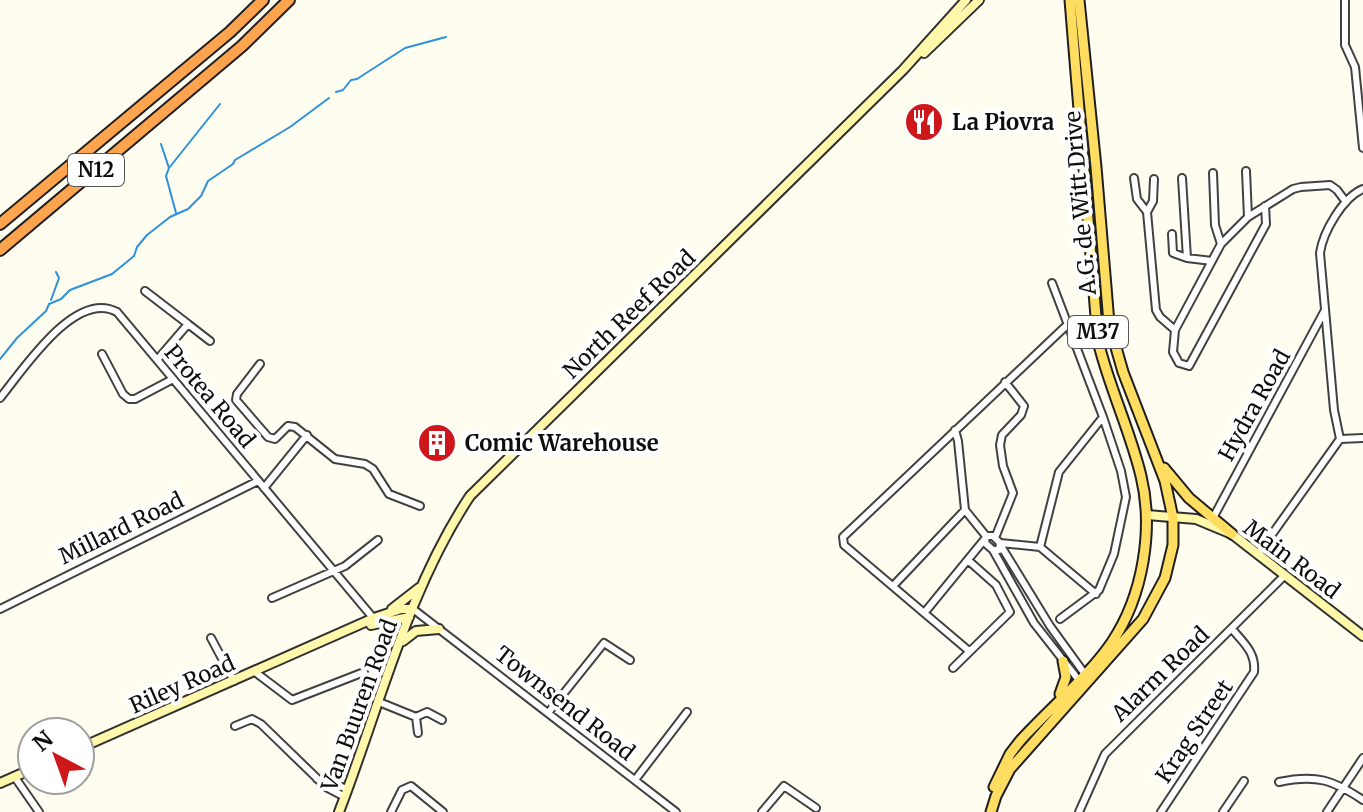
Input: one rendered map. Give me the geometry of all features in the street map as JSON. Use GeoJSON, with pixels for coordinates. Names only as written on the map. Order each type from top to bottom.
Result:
{"type":"FeatureCollection","features":[{"type":"Feature","properties":{"kind":"highway","name":"N12"},"geometry":{"type":"LineString","coordinates":[[0,224],[230,32],[263,0]]}},
{"type":"Feature","properties":{"kind":"highway","name":"N12"},"geometry":{"type":"LineString","coordinates":[[0,250],[242,46],[289,0]]}},
{"type":"Feature","properties":{"kind":"main road","name":"North Reef Road"},"geometry":{"type":"LineString","coordinates":[[411,613],[446,534],[470,496],[904,69],[966,0]]}},
{"type":"Feature","properties":{"kind":"main road","name":"North Reef Road"},"geometry":{"type":"LineString","coordinates":[[904,69],[943,37],[979,0]]}},
{"type":"Feature","properties":{"kind":"main road","name":"A.G. de Witt Drive"},"geometry":{"type":"LineString","coordinates":[[1070,0],[1079,42]]}},
{"type":"Feature","properties":{"kind":"main road","name":"A.G. de Witt Drive"},"geometry":{"type":"LineString","coordinates":[[988,812],[1010,769],[1112,643],[1129,610],[1140,573],[1147,515],[1140,471],[1098,341],[1098,283],[1079,42],[1079,0]]}},
{"type":"Feature","properties":{"kind":"main road","name":"A.G. de Witt Drive"},"geometry":{"type":"LineString","coordinates":[[988,812],[996,782],[1010,754],[1046,713],[1136,628],[1159,594],[1172,553],[1170,500],[1114,347],[1098,283]]}},
{"type":"Feature","properties":{"kind":"main road"},"geometry":{"type":"LineString","coordinates":[[1156,455],[1181,490],[1232,534]]}},
{"type":"Feature","properties":{"kind":"main road","name":"Main Road"},"geometry":{"type":"LineString","coordinates":[[1147,515],[1204,521],[1232,534],[1363,636]]}},
{"type":"Feature","properties":{"kind":"main road"},"geometry":{"type":"LineString","coordinates":[[385,614],[423,585]]}},
{"type":"Feature","properties":{"kind":"main road","name":"Riley Road"},"geometry":{"type":"LineString","coordinates":[[96,741],[385,614],[401,609],[411,613]]}},
{"type":"Feature","properties":{"kind":"main road","name":"Riley Road"},"geometry":{"type":"LineString","coordinates":[[375,620],[411,613]]}},
{"type":"Feature","properties":{"kind":"main road","name":"Van Buuren Road"},"geometry":{"type":"LineString","coordinates":[[339,812],[411,613]]}},
{"type":"Feature","properties":{"kind":"main road"},"geometry":{"type":"LineString","coordinates":[[401,642],[416,631],[435,626]]}},
{"type":"Feature","properties":{"kind":"main road"},"geometry":{"type":"LineString","coordinates":[[1046,713],[1065,685],[1063,661]]}},
{"type":"Feature","properties":{"kind":"main road"},"geometry":{"type":"LineString","coordinates":[[0,783],[14,776]]}},
{"type":"Feature","properties":{"kind":"street"},"geometry":{"type":"LineString","coordinates":[[1345,0],[1345,45],[1355,67],[1363,148]]}},
{"type":"Feature","properties":{"kind":"street"},"geometry":{"type":"LineString","coordinates":[[1246,171],[1248,217]]}},
{"type":"Feature","properties":{"kind":"street"},"geometry":{"type":"LineString","coordinates":[[1213,173],[1215,225],[1221,244]]}},
{"type":"Feature","properties":{"kind":"street"},"geometry":{"type":"LineString","coordinates":[[1134,178],[1137,199],[1147,212],[1156,310],[1175,330]]}},
{"type":"Feature","properties":{"kind":"street"},"geometry":{"type":"LineString","coordinates":[[1182,178],[1187,258]]}},
{"type":"Feature","properties":{"kind":"street"},"geometry":{"type":"LineString","coordinates":[[1147,212],[1153,201],[1154,179]]}},
{"type":"Feature","properties":{"kind":"street"},"geometry":{"type":"LineString","coordinates":[[1265,206],[1266,224],[1189,366],[1179,363],[1175,357],[1175,330],[1221,244],[1248,217],[1265,206],[1293,189],[1324,185],[1334,187],[1346,202]]}},
{"type":"Feature","properties":{"kind":"street"},"geometry":{"type":"LineString","coordinates":[[1258,554],[1340,439],[1334,410],[1321,244],[1351,195],[1363,189]]}},
{"type":"Feature","properties":{"kind":"street"},"geometry":{"type":"LineString","coordinates":[[1172,234],[1173,253],[1212,261]]}},
{"type":"Feature","properties":{"kind":"street"},"geometry":{"type":"LineString","coordinates":[[1052,283],[1103,417],[1126,497],[1114,554],[1103,583],[1096,594],[1060,619]]}},
{"type":"Feature","properties":{"kind":"street"},"geometry":{"type":"LineString","coordinates":[[145,291],[210,341]]}},
{"type":"Feature","properties":{"kind":"street","name":"Protea Road"},"geometry":{"type":"LineString","coordinates":[[0,398],[53,334],[79,313],[103,307],[117,312],[375,620]]}},
{"type":"Feature","properties":{"kind":"street","name":"Hydra Road"},"geometry":{"type":"LineString","coordinates":[[1213,518],[1325,309]]}},
{"type":"Feature","properties":{"kind":"street"},"geometry":{"type":"LineString","coordinates":[[157,360],[188,324]]}},
{"type":"Feature","properties":{"kind":"street"},"geometry":{"type":"LineString","coordinates":[[969,651],[844,545],[843,537],[1067,325]]}},
{"type":"Feature","properties":{"kind":"street"},"geometry":{"type":"LineString","coordinates":[[1311,337],[1328,342]]}},
{"type":"Feature","properties":{"kind":"street"},"geometry":{"type":"LineString","coordinates":[[102,354],[123,394],[129,399],[135,399],[173,379]]}},
{"type":"Feature","properties":{"kind":"street"},"geometry":{"type":"LineString","coordinates":[[260,364],[237,394],[238,403],[271,439],[292,426],[335,459],[365,464],[373,469],[389,494],[420,506]]}},
{"type":"Feature","properties":{"kind":"street"},"geometry":{"type":"LineString","coordinates":[[993,550],[999,550],[998,542],[1013,493],[1001,458],[1000,440],[1024,406],[1005,382]]}},
{"type":"Feature","properties":{"kind":"street"},"geometry":{"type":"LineString","coordinates":[[1040,547],[1059,472],[1103,417]]}},
{"type":"Feature","properties":{"kind":"street"},"geometry":{"type":"LineString","coordinates":[[955,430],[965,510],[993,550],[1034,623],[1063,661],[1083,680]]}},
{"type":"Feature","properties":{"kind":"street"},"geometry":{"type":"LineString","coordinates":[[264,488],[307,435]]}},
{"type":"Feature","properties":{"kind":"street"},"geometry":{"type":"LineString","coordinates":[[1340,439],[1363,438]]}},
{"type":"Feature","properties":{"kind":"street","name":"Millard Road"},"geometry":{"type":"LineString","coordinates":[[0,609],[258,481]]}},
{"type":"Feature","properties":{"kind":"street"},"geometry":{"type":"LineString","coordinates":[[893,586],[965,510]]}},
{"type":"Feature","properties":{"kind":"street"},"geometry":{"type":"LineString","coordinates":[[985,538],[1040,547],[1096,594]]}},
{"type":"Feature","properties":{"kind":"street"},"geometry":{"type":"LineString","coordinates":[[925,612],[985,538]]}},
{"type":"Feature","properties":{"kind":"street"},"geometry":{"type":"LineString","coordinates":[[272,598],[345,566],[378,540]]}},
{"type":"Feature","properties":{"kind":"street"},"geometry":{"type":"LineString","coordinates":[[998,542],[1083,680]]}},
{"type":"Feature","properties":{"kind":"street"},"geometry":{"type":"LineString","coordinates":[[953,668],[1010,612],[996,585],[969,561]]}},
{"type":"Feature","properties":{"kind":"street"},"geometry":{"type":"LineString","coordinates":[[1010,580],[1019,574]]}},
{"type":"Feature","properties":{"kind":"street","name":"Alarm Road"},"geometry":{"type":"LineString","coordinates":[[1079,812],[1105,754],[1285,575]]}},
{"type":"Feature","properties":{"kind":"street","name":"Townsend Road"},"geometry":{"type":"LineString","coordinates":[[411,613],[435,626],[676,812]]}},
{"type":"Feature","properties":{"kind":"street","name":"Krag Street"},"geometry":{"type":"LineString","coordinates":[[1161,812],[1254,672],[1252,653],[1232,629]]}},
{"type":"Feature","properties":{"kind":"street"},"geometry":{"type":"LineString","coordinates":[[211,638],[234,681]]}},
{"type":"Feature","properties":{"kind":"street"},"geometry":{"type":"LineString","coordinates":[[548,713],[604,643],[630,660]]}},
{"type":"Feature","properties":{"kind":"street"},"geometry":{"type":"LineString","coordinates":[[255,672],[292,700],[364,672]]}},
{"type":"Feature","properties":{"kind":"street"},"geometry":{"type":"LineString","coordinates":[[379,702],[416,717],[427,712],[442,720]]}},
{"type":"Feature","properties":{"kind":"street"},"geometry":{"type":"LineString","coordinates":[[635,780],[687,712]]}},
{"type":"Feature","properties":{"kind":"street"},"geometry":{"type":"LineString","coordinates":[[416,717],[418,733]]}},
{"type":"Feature","properties":{"kind":"street"},"geometry":{"type":"LineString","coordinates":[[235,726],[252,719],[261,724],[317,779],[329,781],[347,793]]}},
{"type":"Feature","properties":{"kind":"street"},"geometry":{"type":"LineString","coordinates":[[1327,812],[1363,758]]}},
{"type":"Feature","properties":{"kind":"street"},"geometry":{"type":"LineString","coordinates":[[14,776],[39,812]]}},
{"type":"Feature","properties":{"kind":"street"},"geometry":{"type":"LineString","coordinates":[[1279,782],[1315,778],[1344,787],[1363,800]]}},
{"type":"Feature","properties":{"kind":"street"},"geometry":{"type":"LineString","coordinates":[[1223,812],[1244,781]]}},
{"type":"Feature","properties":{"kind":"street"},"geometry":{"type":"LineString","coordinates":[[391,812],[402,790],[411,786],[443,812]]}},
{"type":"Feature","properties":{"kind":"street"},"geometry":{"type":"LineString","coordinates":[[762,812],[784,786],[816,808]]}},
{"type":"Feature","properties":{"kind":"waterway"},"geometry":{"type":"LineString","coordinates":[[336,92],[405,48],[446,37]]}},
{"type":"Feature","properties":{"kind":"waterway"},"geometry":{"type":"LineString","coordinates":[[0,359],[46,311],[49,304],[61,299],[70,290],[112,274],[134,256],[147,235],[170,217],[188,209],[201,196],[208,181],[329,98]]}},
{"type":"Feature","properties":{"kind":"waterway"},"geometry":{"type":"LineString","coordinates":[[176,213],[166,176],[169,168],[220,104]]}},
{"type":"Feature","properties":{"kind":"waterway"},"geometry":{"type":"LineString","coordinates":[[161,144],[169,168]]}},
{"type":"Feature","properties":{"kind":"waterway"},"geometry":{"type":"LineString","coordinates":[[51,300],[59,278],[56,272]]}},
{"type":"Feature","properties":{"kind":"place","name":"La Piovra"},"geometry":{"type":"Point","coordinates":[924,122]}},
{"type":"Feature","properties":{"kind":"place","name":"Comic Warehouse"},"geometry":{"type":"Point","coordinates":[437,443]}}]}
